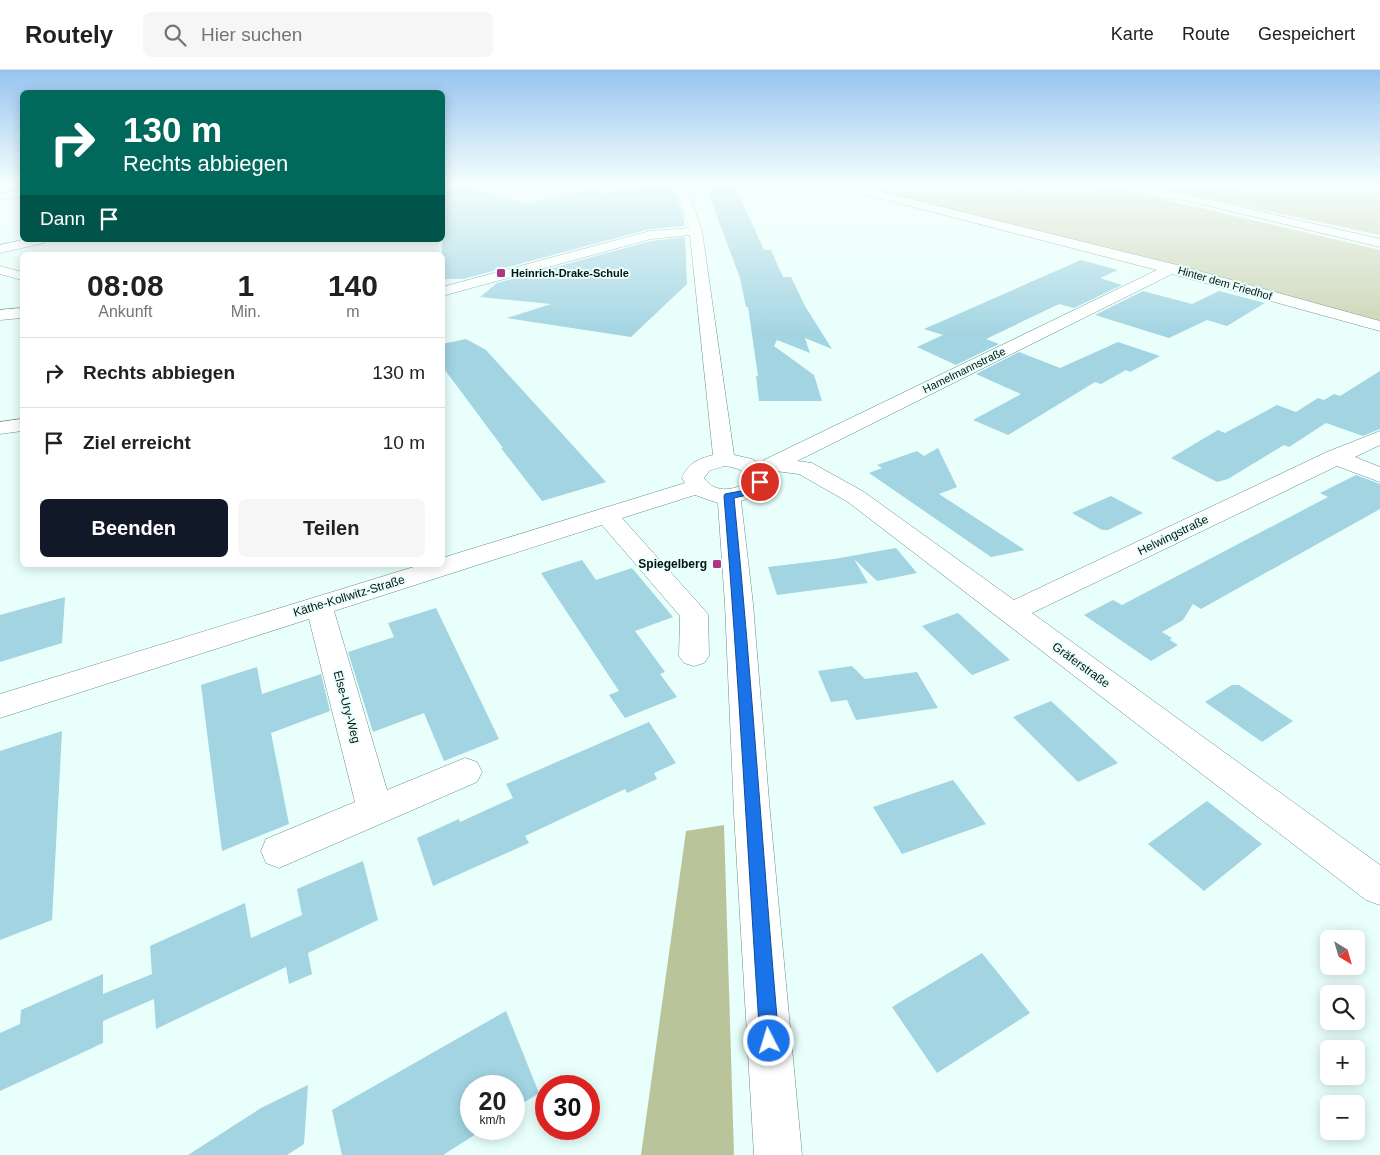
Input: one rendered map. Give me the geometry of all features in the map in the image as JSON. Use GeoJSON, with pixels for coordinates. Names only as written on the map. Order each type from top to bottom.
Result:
{"type":"FeatureCollection","features":[{"type":"Feature","properties":{"kind":"street"},"geometry":{"type":"LineString","coordinates":[[445,291],[654,235]]}},
{"type":"Feature","properties":{"kind":"street"},"geometry":{"type":"LineString","coordinates":[[696,235],[724,460],[701,466],[695,471],[692,478],[713,492],[738,604],[778,1155]]}},
{"type":"Feature","properties":{"kind":"street","name":"Hinter dem Friedhof"},"geometry":{"type":"LineString","coordinates":[[1043,235],[1172,268],[1380,326]]}},
{"type":"Feature","properties":{"kind":"street"},"geometry":{"type":"LineString","coordinates":[[1343,235],[1380,243]]}},
{"type":"Feature","properties":{"kind":"street"},"geometry":{"type":"LineString","coordinates":[[0,249],[30,242]]}},
{"type":"Feature","properties":{"kind":"street","name":"Hamelmannstraße"},"geometry":{"type":"LineString","coordinates":[[764,468],[1172,268]]}},
{"type":"Feature","properties":{"kind":"street"},"geometry":{"type":"LineString","coordinates":[[0,270],[20,275]]}},
{"type":"Feature","properties":{"kind":"street"},"geometry":{"type":"LineString","coordinates":[[0,315],[20,313]]}},
{"type":"Feature","properties":{"kind":"street"},"geometry":{"type":"LineString","coordinates":[[0,428],[20,425]]}},
{"type":"Feature","properties":{"kind":"street","name":"Helwingstraße"},"geometry":{"type":"LineString","coordinates":[[1010,613],[1380,437]]}},
{"type":"Feature","properties":{"kind":"street"},"geometry":{"type":"LineString","coordinates":[[1335,457],[1380,475]]}},
{"type":"Feature","properties":{"kind":"street","name":"Gräferstraße"},"geometry":{"type":"LineString","coordinates":[[724,460],[742,462],[764,468],[804,468],[856,498],[1380,887]]}},
{"type":"Feature","properties":{"kind":"street","name":"Käthe-Kollwitz-Straße"},"geometry":{"type":"LineString","coordinates":[[445,566],[607,516],[713,492],[740,495],[756,487],[760,482],[760,476],[764,468]]}},
{"type":"Feature","properties":{"kind":"street"},"geometry":{"type":"LineString","coordinates":[[607,516],[694,614],[694,656]]}},
{"type":"Feature","properties":{"kind":"street","name":"Käthe-Kollwitz-Straße"},"geometry":{"type":"LineString","coordinates":[[0,706],[442,567]]}},
{"type":"Feature","properties":{"kind":"street","name":"Else-Ury-Weg"},"geometry":{"type":"LineString","coordinates":[[319,605],[375,810]]}},
{"type":"Feature","properties":{"kind":"street"},"geometry":{"type":"LineString","coordinates":[[279,851],[465,772]]}},
{"type":"Feature","properties":{"kind":"green space"},"geometry":{"type":"Polygon","coordinates":[[[1053,235],[1314,235],[1380,250],[1380,322],[1053,235]]]}},
{"type":"Feature","properties":{"kind":"green space"},"geometry":{"type":"Polygon","coordinates":[[[724,825],[734,1155],[641,1155],[686,831],[724,825]]]}},
{"type":"Feature","properties":{"kind":"building"},"geometry":{"type":"Polygon","coordinates":[[[445,235],[629,235],[463,279],[445,279],[445,252],[442,252],[442,242],[445,242],[445,235]]]}},
{"type":"Feature","properties":{"kind":"building"},"geometry":{"type":"Polygon","coordinates":[[[724,235],[757,235],[764,250],[771,250],[783,277],[791,277],[805,306],[832,349],[805,338],[810,353],[777,340],[774,346],[814,375],[822,401],[759,401],[756,376],[758,376],[748,307],[746,307],[740,278],[724,235]]]}},
{"type":"Feature","properties":{"kind":"building"},"geometry":{"type":"Polygon","coordinates":[[[685,237],[687,284],[631,337],[507,318],[551,304],[480,297],[497,283],[651,241],[685,237]]]}},
{"type":"Feature","properties":{"kind":"building"},"geometry":{"type":"Polygon","coordinates":[[[1081,260],[1118,270],[1100,278],[1122,285],[1074,308],[1059,304],[986,339],[999,344],[956,365],[917,347],[943,335],[924,329],[1081,260]]]}},
{"type":"Feature","properties":{"kind":"building"},"geometry":{"type":"Polygon","coordinates":[[[1143,291],[1192,304],[1219,291],[1265,303],[1227,326],[1207,320],[1169,338],[1095,315],[1143,291]]]}},
{"type":"Feature","properties":{"kind":"building"},"geometry":{"type":"Polygon","coordinates":[[[466,339],[486,350],[606,482],[542,501],[445,370],[445,343],[466,339]]]}},
{"type":"Feature","properties":{"kind":"building"},"geometry":{"type":"Polygon","coordinates":[[[1118,342],[1160,356],[1130,372],[1126,370],[1101,384],[1095,382],[1008,435],[973,420],[1021,394],[976,374],[1019,352],[1060,368],[1118,342]]]}},
{"type":"Feature","properties":{"kind":"building"},"geometry":{"type":"Polygon","coordinates":[[[1380,371],[1380,429],[1363,436],[1326,423],[1289,447],[1284,445],[1228,479],[1217,482],[1171,458],[1218,430],[1225,433],[1277,405],[1296,412],[1318,398],[1324,400],[1334,394],[1340,396],[1380,371]]]}},
{"type":"Feature","properties":{"kind":"building"},"geometry":{"type":"Polygon","coordinates":[[[938,448],[957,487],[939,494],[1025,550],[991,557],[869,473],[882,468],[877,465],[917,451],[924,456],[938,448]]]}},
{"type":"Feature","properties":{"kind":"building"},"geometry":{"type":"Polygon","coordinates":[[[1356,475],[1380,484],[1380,509],[1201,609],[1193,604],[1183,620],[1162,632],[1172,638],[1170,640],[1178,645],[1151,661],[1084,615],[1113,600],[1122,605],[1328,497],[1320,493],[1356,475]]]}},
{"type":"Feature","properties":{"kind":"building"},"geometry":{"type":"Polygon","coordinates":[[[1111,496],[1143,513],[1108,530],[1102,530],[1072,513],[1111,496]]]}},
{"type":"Feature","properties":{"kind":"building"},"geometry":{"type":"Polygon","coordinates":[[[896,548],[917,573],[877,581],[854,559],[868,583],[777,595],[768,567],[834,559],[896,548]]]}},
{"type":"Feature","properties":{"kind":"building"},"geometry":{"type":"Polygon","coordinates":[[[582,560],[596,580],[632,568],[673,617],[635,631],[665,672],[660,674],[677,697],[625,718],[609,695],[619,691],[541,573],[582,560]]]}},
{"type":"Feature","properties":{"kind":"building"},"geometry":{"type":"Polygon","coordinates":[[[65,597],[62,643],[0,662],[0,615],[65,597]]]}},
{"type":"Feature","properties":{"kind":"building"},"geometry":{"type":"Polygon","coordinates":[[[436,608],[499,739],[444,761],[424,713],[373,732],[348,652],[394,637],[388,623],[436,608]]]}},
{"type":"Feature","properties":{"kind":"building"},"geometry":{"type":"Polygon","coordinates":[[[958,613],[1010,660],[972,675],[922,626],[958,613]]]}},
{"type":"Feature","properties":{"kind":"building"},"geometry":{"type":"Polygon","coordinates":[[[852,666],[865,679],[917,672],[938,708],[856,720],[847,700],[831,702],[818,671],[852,666]]]}},
{"type":"Feature","properties":{"kind":"building"},"geometry":{"type":"Polygon","coordinates":[[[257,667],[262,694],[321,674],[330,711],[271,733],[289,824],[222,851],[201,685],[257,667]]]}},
{"type":"Feature","properties":{"kind":"building"},"geometry":{"type":"Polygon","coordinates":[[[1232,685],[1239,685],[1293,721],[1262,742],[1205,702],[1232,685]]]}},
{"type":"Feature","properties":{"kind":"building"},"geometry":{"type":"Polygon","coordinates":[[[1051,701],[1118,763],[1078,782],[1013,717],[1051,701]]]}},
{"type":"Feature","properties":{"kind":"building"},"geometry":{"type":"Polygon","coordinates":[[[649,722],[676,763],[654,773],[657,779],[627,793],[625,789],[525,836],[529,843],[433,886],[417,838],[459,819],[460,822],[513,798],[506,784],[649,722]]]}},
{"type":"Feature","properties":{"kind":"building"},"geometry":{"type":"Polygon","coordinates":[[[62,731],[52,920],[0,940],[0,751],[62,731]]]}},
{"type":"Feature","properties":{"kind":"building"},"geometry":{"type":"Polygon","coordinates":[[[953,780],[986,824],[902,854],[873,807],[953,780]]]}},
{"type":"Feature","properties":{"kind":"building"},"geometry":{"type":"Polygon","coordinates":[[[1207,801],[1262,844],[1204,891],[1148,844],[1207,801]]]}},
{"type":"Feature","properties":{"kind":"building"},"geometry":{"type":"Polygon","coordinates":[[[363,861],[378,920],[308,953],[312,974],[289,984],[286,967],[156,1029],[154,999],[103,1021],[103,1043],[0,1091],[0,1033],[20,1024],[21,1010],[103,974],[103,994],[152,974],[150,946],[245,903],[251,938],[302,915],[297,889],[363,861]]]}},
{"type":"Feature","properties":{"kind":"building"},"geometry":{"type":"Polygon","coordinates":[[[982,953],[1030,1013],[937,1073],[892,1007],[982,953]]]}},
{"type":"Feature","properties":{"kind":"building"},"geometry":{"type":"Polygon","coordinates":[[[506,1011],[535,1083],[535,1096],[525,1102],[525,1075],[460,1075],[460,1140],[467,1140],[443,1155],[342,1155],[332,1110],[506,1011]]]}},
{"type":"Feature","properties":{"kind":"building"},"geometry":{"type":"Polygon","coordinates":[[[308,1085],[304,1144],[287,1155],[188,1155],[261,1108],[308,1085]]]}},
{"type":"Feature","properties":{"kind":"place","name":"Heinrich-Drake-Schule"},"geometry":{"type":"Point","coordinates":[501,273]}},
{"type":"Feature","properties":{"kind":"place","name":"Spiegelberg"},"geometry":{"type":"Point","coordinates":[717,564]}},
{"type":"Feature","properties":{"kind":"route"},"geometry":{"type":"LineString","coordinates":[[760,482],[749,492],[729,496],[769,1041]]}}]}
